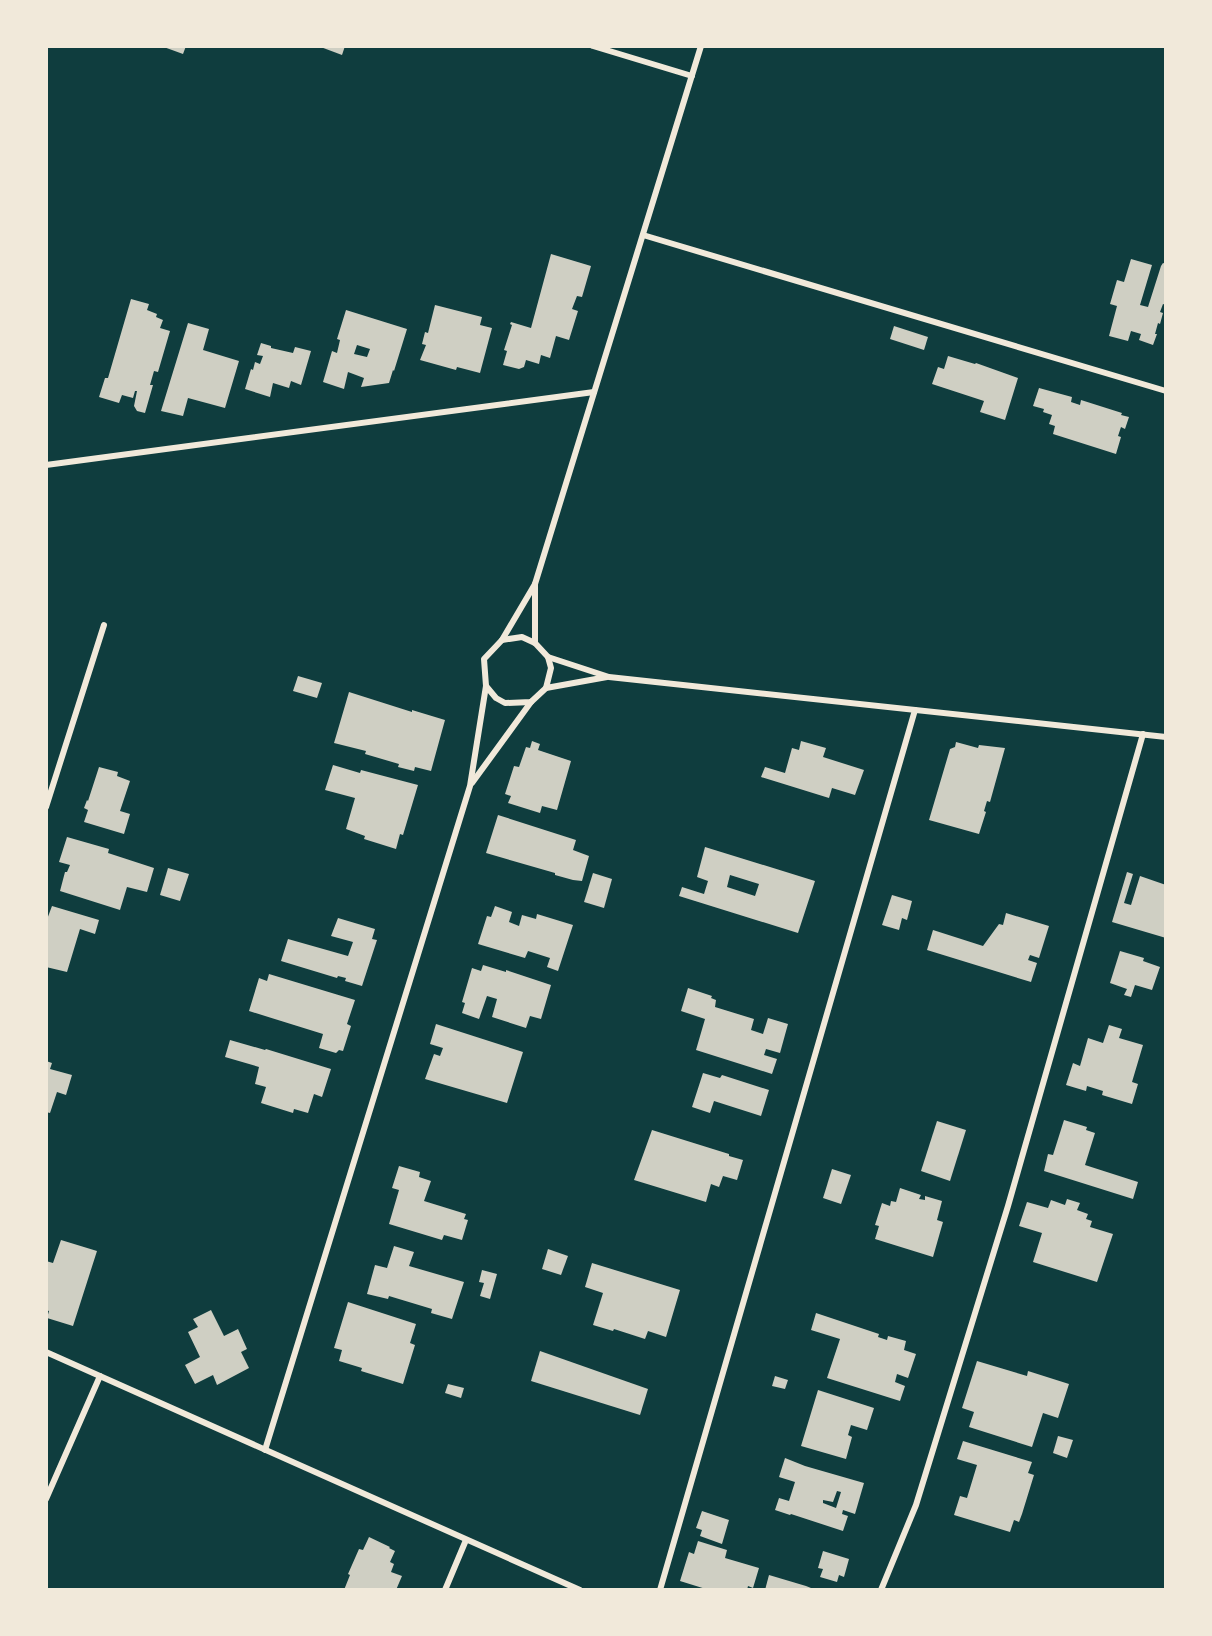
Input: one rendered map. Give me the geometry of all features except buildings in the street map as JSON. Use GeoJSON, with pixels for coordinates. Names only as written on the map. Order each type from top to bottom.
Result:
{"type":"FeatureCollection","features":[{"type":"Feature","properties":{"kind":"street"},"geometry":{"type":"LineString","coordinates":[[593,46],[692,76]]}},
{"type":"Feature","properties":{"kind":"street"},"geometry":{"type":"LineString","coordinates":[[265,1450],[470,786],[486,686],[484,659],[502,640],[535,584],[701,46]]}},
{"type":"Feature","properties":{"kind":"street"},"geometry":{"type":"LineString","coordinates":[[643,235],[1166,391]]}},
{"type":"Feature","properties":{"kind":"street"},"geometry":{"type":"LineString","coordinates":[[46,465],[594,392]]}},
{"type":"Feature","properties":{"kind":"street"},"geometry":{"type":"LineString","coordinates":[[535,584],[535,643]]}},
{"type":"Feature","properties":{"kind":"street"},"geometry":{"type":"LineString","coordinates":[[46,807],[104,625]]}},
{"type":"Feature","properties":{"kind":"street"},"geometry":{"type":"LineString","coordinates":[[502,640],[522,637],[535,643],[548,657],[551,668],[546,688]]}},
{"type":"Feature","properties":{"kind":"street"},"geometry":{"type":"LineString","coordinates":[[548,657],[609,676],[1166,736]]}},
{"type":"Feature","properties":{"kind":"street"},"geometry":{"type":"LineString","coordinates":[[470,786],[531,702],[546,688],[609,676]]}},
{"type":"Feature","properties":{"kind":"street"},"geometry":{"type":"LineString","coordinates":[[486,686],[496,698],[505,703],[531,702]]}},
{"type":"Feature","properties":{"kind":"street"},"geometry":{"type":"LineString","coordinates":[[660,1590],[915,710]]}},
{"type":"Feature","properties":{"kind":"street"},"geometry":{"type":"LineString","coordinates":[[881,1590],[916,1505],[1001,1228],[1143,734]]}},
{"type":"Feature","properties":{"kind":"street"},"geometry":{"type":"LineString","coordinates":[[46,1352],[580,1590]]}},
{"type":"Feature","properties":{"kind":"street"},"geometry":{"type":"LineString","coordinates":[[46,1498],[100,1376]]}},
{"type":"Feature","properties":{"kind":"street"},"geometry":{"type":"LineString","coordinates":[[445,1590],[466,1540]]}}]}
